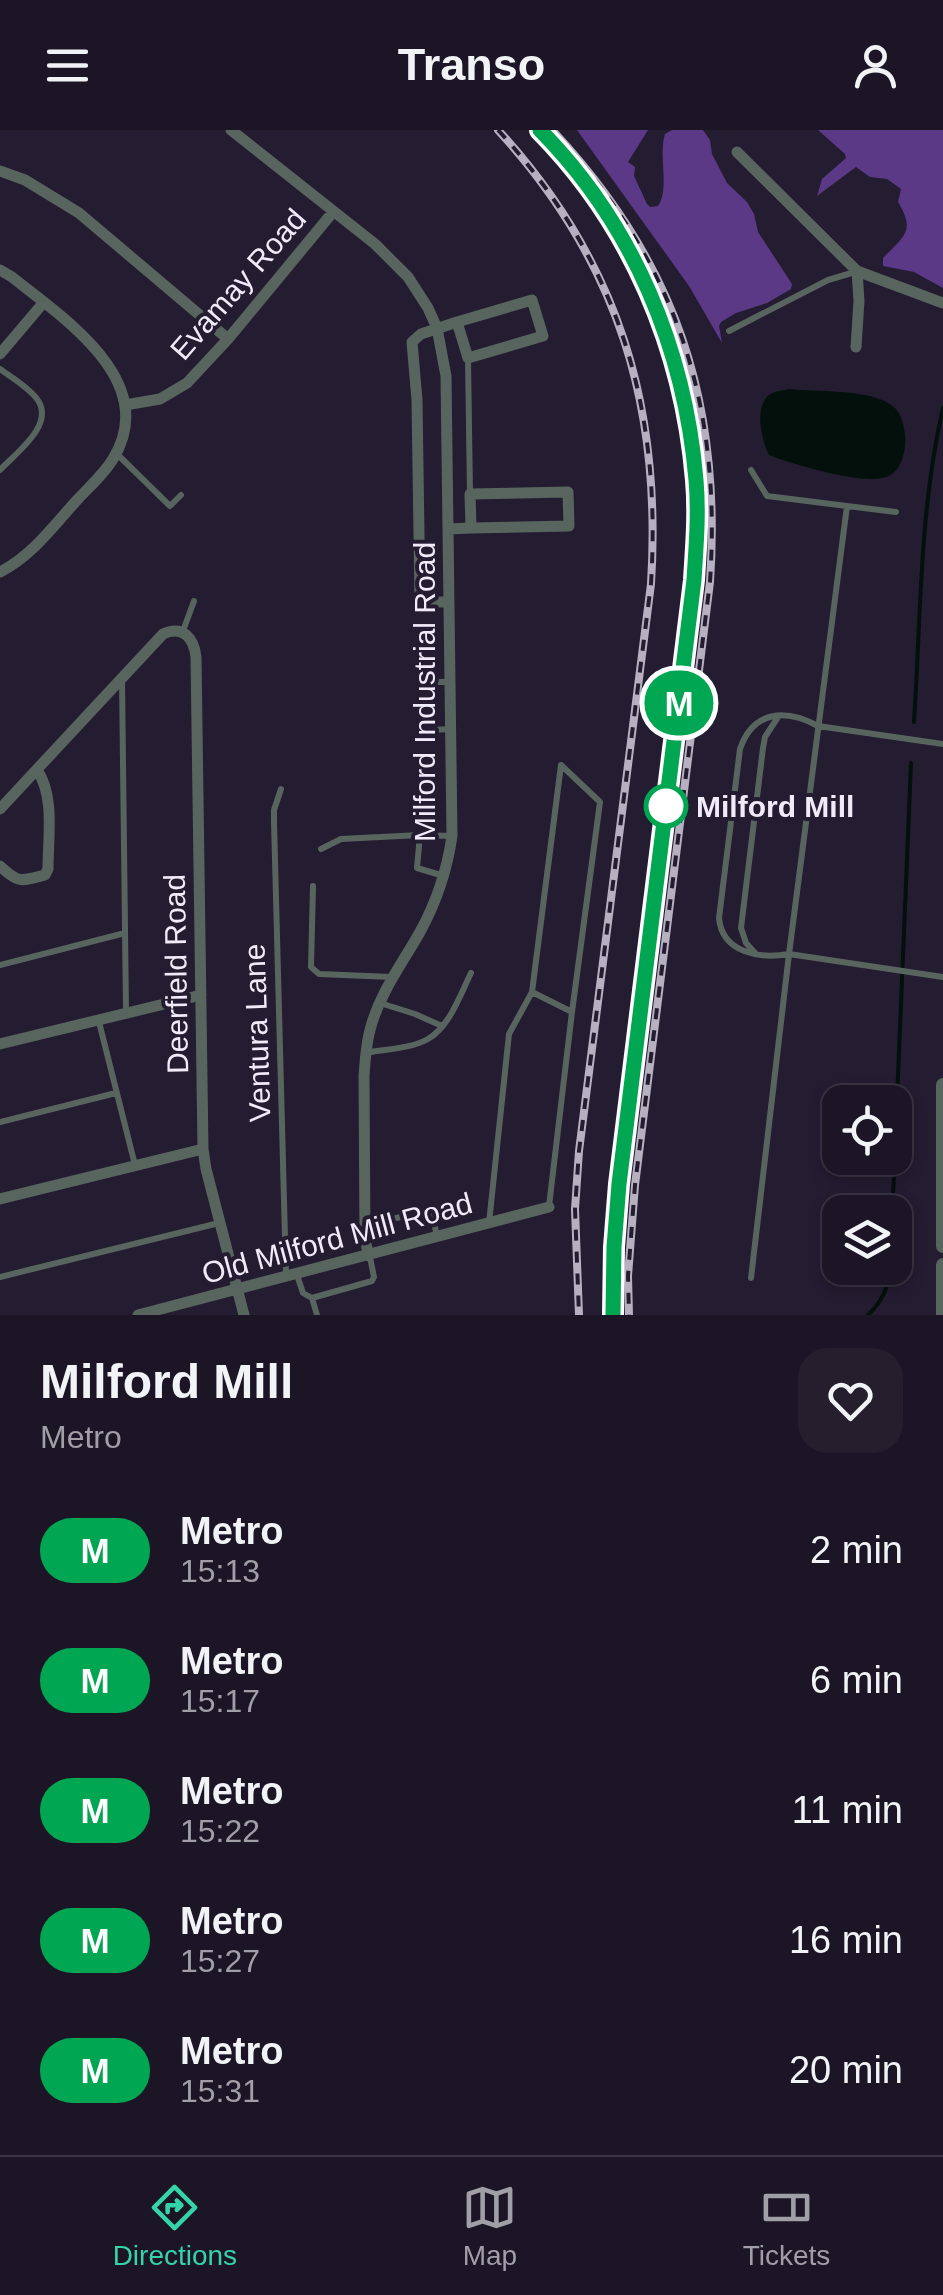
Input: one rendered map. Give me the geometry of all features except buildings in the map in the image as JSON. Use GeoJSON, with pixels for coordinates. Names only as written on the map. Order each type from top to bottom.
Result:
{"type":"FeatureCollection","features":[{"type":"Feature","properties":{"kind":"street","name":"Milford Industrial Road"},"geometry":{"type":"LineString","coordinates":[[231,130],[376,244],[400,268],[437,328],[444,363],[452,836],[436,902],[393,977],[370,1028],[366,1053],[365,1240],[370,1256]]}},
{"type":"Feature","properties":{"kind":"street"},"geometry":{"type":"LineString","coordinates":[[737,152],[857,271],[943,304]]}},
{"type":"Feature","properties":{"kind":"street"},"geometry":{"type":"LineString","coordinates":[[0,171],[25,180],[79,213],[228,339]]}},
{"type":"Feature","properties":{"kind":"street","name":"Evamay Road"},"geometry":{"type":"LineString","coordinates":[[125,405],[160,400],[187,383],[333,212]]}},
{"type":"Feature","properties":{"kind":"street"},"geometry":{"type":"LineString","coordinates":[[0,270],[92,343],[120,386],[125,405],[121,442],[103,472],[32,549],[0,572]]}},
{"type":"Feature","properties":{"kind":"street"},"geometry":{"type":"LineString","coordinates":[[856,347],[857,271]]}},
{"type":"Feature","properties":{"kind":"street"},"geometry":{"type":"LineString","coordinates":[[449,602],[420,602],[417,400],[411,347],[414,338],[437,328],[457,322],[532,300],[543,336],[468,358],[457,322]]}},
{"type":"Feature","properties":{"kind":"street"},"geometry":{"type":"LineString","coordinates":[[0,354],[44,302]]}},
{"type":"Feature","properties":{"kind":"street"},"geometry":{"type":"LineString","coordinates":[[448,529],[569,526],[568,492],[470,494],[471,528]]}},
{"type":"Feature","properties":{"kind":"street"},"geometry":{"type":"LineString","coordinates":[[0,809],[163,634],[183,631]]}},
{"type":"Feature","properties":{"kind":"street","name":"Deerfield Road"},"geometry":{"type":"LineString","coordinates":[[183,631],[191,639],[196,657],[203,1150],[244,1315]]}},
{"type":"Feature","properties":{"kind":"street"},"geometry":{"type":"LineString","coordinates":[[0,866],[22,881],[45,875],[48,869],[48,799],[44,780],[36,770]]}},
{"type":"Feature","properties":{"kind":"street"},"geometry":{"type":"LineString","coordinates":[[0,1044],[201,995]]}},
{"type":"Feature","properties":{"kind":"street"},"geometry":{"type":"LineString","coordinates":[[943,1084],[943,1246]]}},
{"type":"Feature","properties":{"kind":"street"},"geometry":{"type":"LineString","coordinates":[[0,1199],[203,1150]]}},
{"type":"Feature","properties":{"kind":"street","name":"Old Milford Mill Road"},"geometry":{"type":"LineString","coordinates":[[138,1315],[177,1310],[549,1207]]}},
{"type":"Feature","properties":{"kind":"street"},"geometry":{"type":"LineString","coordinates":[[943,1265],[943,1315]]}},
{"type":"Feature","properties":{"kind":"lane"},"geometry":{"type":"LineString","coordinates":[[729,331],[828,280],[857,271]]}},
{"type":"Feature","properties":{"kind":"lane"},"geometry":{"type":"LineString","coordinates":[[468,358],[470,494]]}},
{"type":"Feature","properties":{"kind":"lane"},"geometry":{"type":"LineString","coordinates":[[0,369],[34,396],[43,411],[32,436],[0,470]]}},
{"type":"Feature","properties":{"kind":"lane"},"geometry":{"type":"LineString","coordinates":[[446,398],[469,397]]}},
{"type":"Feature","properties":{"kind":"lane"},"geometry":{"type":"LineString","coordinates":[[116,453],[170,506],[180,495]]}},
{"type":"Feature","properties":{"kind":"lane"},"geometry":{"type":"LineString","coordinates":[[752,470],[768,496],[896,512]]}},
{"type":"Feature","properties":{"kind":"lane"},"geometry":{"type":"LineString","coordinates":[[752,1278],[847,506]]}},
{"type":"Feature","properties":{"kind":"lane"},"geometry":{"type":"LineString","coordinates":[[183,631],[194,601]]}},
{"type":"Feature","properties":{"kind":"lane"},"geometry":{"type":"LineString","coordinates":[[122,678],[126,1013]]}},
{"type":"Feature","properties":{"kind":"lane"},"geometry":{"type":"LineString","coordinates":[[450,682],[427,682],[421,689],[423,726],[432,730],[451,728]]}},
{"type":"Feature","properties":{"kind":"lane"},"geometry":{"type":"LineString","coordinates":[[756,955],[741,928],[762,748],[778,716]]}},
{"type":"Feature","properties":{"kind":"lane"},"geometry":{"type":"LineString","coordinates":[[943,744],[818,726],[804,718],[778,716],[751,726],[740,749],[719,918],[720,928],[731,944],[748,954],[789,954],[943,976]]}},
{"type":"Feature","properties":{"kind":"lane"},"geometry":{"type":"LineString","coordinates":[[489,1224],[509,1034],[532,992],[561,766],[600,802],[549,1207]]}},
{"type":"Feature","properties":{"kind":"lane","name":"Ventura Lane"},"geometry":{"type":"LineString","coordinates":[[281,788],[274,822],[291,1276]]}},
{"type":"Feature","properties":{"kind":"lane"},"geometry":{"type":"LineString","coordinates":[[420,835],[416,868],[445,876]]}},
{"type":"Feature","properties":{"kind":"lane"},"geometry":{"type":"LineString","coordinates":[[321,849],[341,838],[452,836]]}},
{"type":"Feature","properties":{"kind":"lane"},"geometry":{"type":"LineString","coordinates":[[313,886],[311,967],[319,974],[393,977]]}},
{"type":"Feature","properties":{"kind":"lane"},"geometry":{"type":"LineString","coordinates":[[0,965],[126,933]]}},
{"type":"Feature","properties":{"kind":"lane"},"geometry":{"type":"LineString","coordinates":[[366,1053],[417,1044],[429,1038],[442,1026],[471,973]]}},
{"type":"Feature","properties":{"kind":"lane"},"geometry":{"type":"LineString","coordinates":[[532,992],[572,1012]]}},
{"type":"Feature","properties":{"kind":"lane"},"geometry":{"type":"LineString","coordinates":[[380,1003],[442,1026]]}},
{"type":"Feature","properties":{"kind":"lane"},"geometry":{"type":"LineString","coordinates":[[98,1020],[136,1166]]}},
{"type":"Feature","properties":{"kind":"lane"},"geometry":{"type":"LineString","coordinates":[[0,1122],[116,1093]]}},
{"type":"Feature","properties":{"kind":"lane"},"geometry":{"type":"LineString","coordinates":[[396,1218],[444,1209]]}},
{"type":"Feature","properties":{"kind":"lane"},"geometry":{"type":"LineString","coordinates":[[432,1212],[437,1238]]}},
{"type":"Feature","properties":{"kind":"lane"},"geometry":{"type":"LineString","coordinates":[[0,1277],[219,1223]]}},
{"type":"Feature","properties":{"kind":"lane"},"geometry":{"type":"LineString","coordinates":[[312,1298],[372,1281],[370,1256]]}},
{"type":"Feature","properties":{"kind":"lane"},"geometry":{"type":"LineString","coordinates":[[291,1276],[303,1293],[312,1298],[317,1315]]}},
{"type":"Feature","properties":{"kind":"shaded area"},"geometry":{"type":"Polygon","coordinates":[[[577,130],[648,130],[628,162],[635,167],[634,176],[650,207],[658,206],[661,199],[665,134],[672,130],[703,130],[727,183],[747,202],[758,232],[792,284],[791,289],[721,322],[722,343],[689,286],[577,130]]]}},
{"type":"Feature","properties":{"kind":"shaded area"},"geometry":{"type":"Polygon","coordinates":[[[818,130],[943,130],[943,288],[914,272],[883,266],[883,258],[907,227],[898,202],[901,189],[856,167],[817,196],[822,179],[846,158],[818,130]]]}},
{"type":"Feature","properties":{"kind":"shaded area"},"geometry":{"type":"Polygon","coordinates":[[[789,389],[854,393],[892,406],[901,416],[905,435],[898,468],[889,476],[864,479],[769,455],[761,426],[763,404],[771,394],[789,389]]]}},
{"type":"Feature","properties":{"kind":"waterway"},"geometry":{"type":"LineString","coordinates":[[914,722],[925,525],[943,408]]}},
{"type":"Feature","properties":{"kind":"waterway"},"geometry":{"type":"LineString","coordinates":[[898,1085],[911,763]]}},
{"type":"Feature","properties":{"kind":"waterway"},"geometry":{"type":"LineString","coordinates":[[893,1195],[894,1175]]}},
{"type":"Feature","properties":{"kind":"waterway"},"geometry":{"type":"LineString","coordinates":[[868,1315],[887,1285]]}},
{"type":"Feature","properties":{"kind":"railway"},"geometry":{"type":"LineString","coordinates":[[498,130],[540,180],[602,285],[624,340],[649,457],[653,519],[651,584],[579,1151],[575,1209],[579,1315]]}},
{"type":"Feature","properties":{"kind":"railway"},"geometry":{"type":"LineString","coordinates":[[552,130],[595,180],[631,231],[660,284],[682,338],[698,395],[708,454],[712,516],[710,582],[635,1185],[629,1315]]}},
{"type":"Feature","properties":{"kind":"railway"},"geometry":{"type":"LineString","coordinates":[[612,1315],[619,1184],[694,580],[696,494],[687,409]]}},
{"type":"Feature","properties":{"kind":"metro line","name":"M"},"geometry":{"type":"LineString","coordinates":[[540,130],[597,198],[625,242],[662,320],[683,391],[697,484],[694,580],[619,1184],[613,1315]]}},
{"type":"Feature","properties":{"kind":"place","name":"Milford Mill"},"geometry":{"type":"Point","coordinates":[666,806]}}]}
